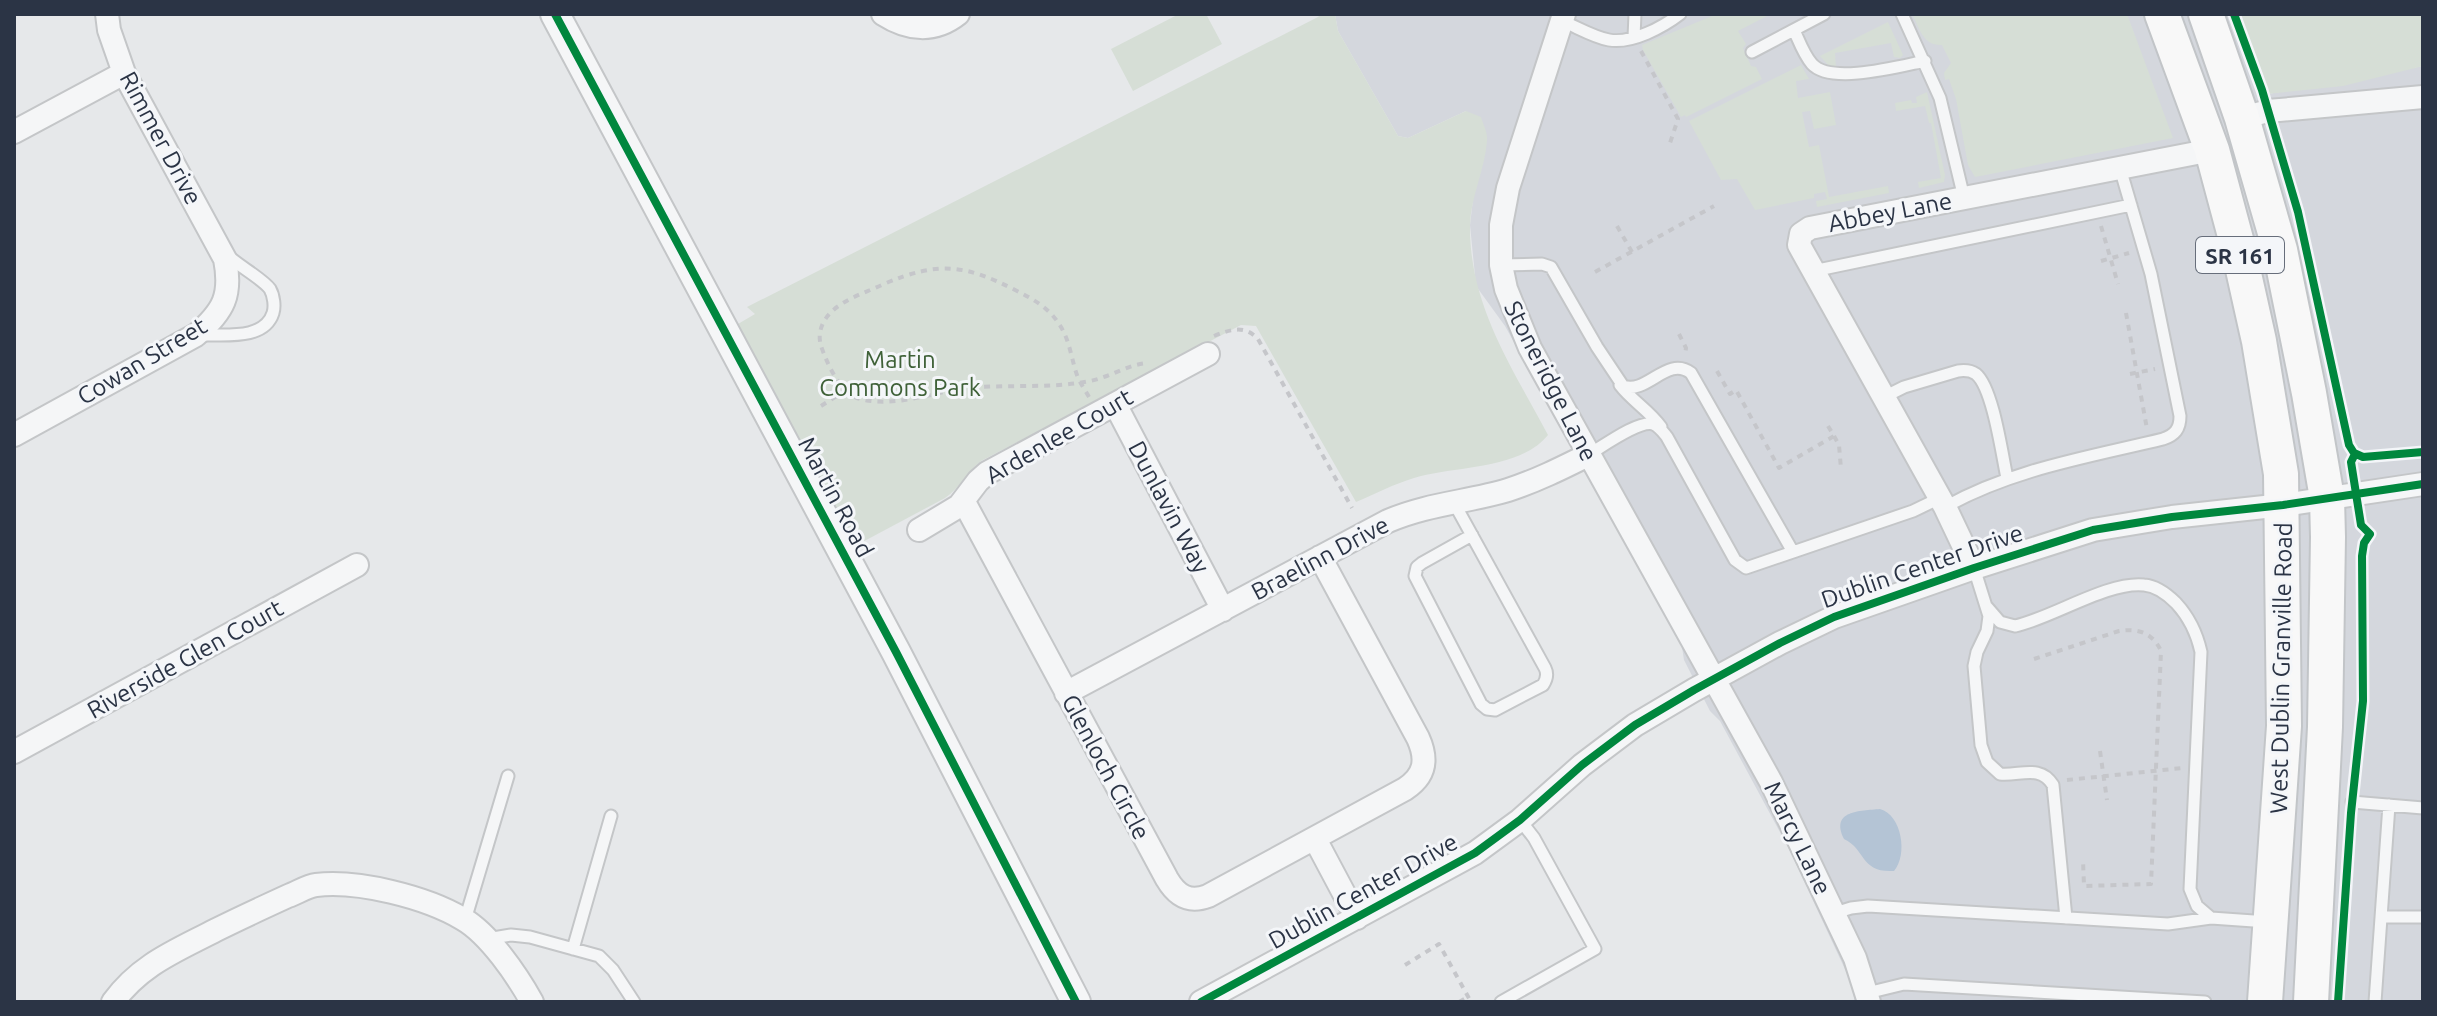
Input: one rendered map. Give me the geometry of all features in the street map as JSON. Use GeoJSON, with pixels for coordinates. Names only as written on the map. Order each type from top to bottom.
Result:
{"type":"FeatureCollection","features":[{"type":"Feature","properties":{"kind":"main road","name":"West Dublin Granville Road"},"geometry":{"type":"LineString","coordinates":[[2162,14],[2212,150],[2259,341],[2277,443],[2283,505],[2284,726],[2265,1002]]}},
{"type":"Feature","properties":{"kind":"main road","name":"West Dublin Granville Road"},"geometry":{"type":"LineString","coordinates":[[2206,14],[2242,118],[2280,250],[2327,498],[2325,727],[2311,1002]]}},
{"type":"Feature","properties":{"kind":"street","name":"Rimmer Drive"},"geometry":{"type":"LineString","coordinates":[[107,14],[109,30],[124,73],[221,253]]}},
{"type":"Feature","properties":{"kind":"street","name":"Martin Road"},"geometry":{"type":"LineString","coordinates":[[555,14],[896,652],[1076,1002]]}},
{"type":"Feature","properties":{"kind":"street"},"geometry":{"type":"LineString","coordinates":[[883,14],[903,25],[923,28],[939,26],[958,14]]}},
{"type":"Feature","properties":{"kind":"street","name":"Stoneridge Lane"},"geometry":{"type":"LineString","coordinates":[[1563,18],[1508,188],[1501,225],[1501,265],[1506,289],[1521,330],[1714,679]]}},
{"type":"Feature","properties":{"kind":"street"},"geometry":{"type":"LineString","coordinates":[[14,132],[124,73]]}},
{"type":"Feature","properties":{"kind":"street"},"geometry":{"type":"LineString","coordinates":[[2242,118],[2268,111],[2423,97]]}},
{"type":"Feature","properties":{"kind":"street","name":"Abbey Lane"},"geometry":{"type":"LineString","coordinates":[[1974,568],[1943,502],[1813,271],[1799,241],[1801,234],[1810,228],[2212,150]]}},
{"type":"Feature","properties":{"kind":"street","name":"Cowan Street"},"geometry":{"type":"LineString","coordinates":[[14,435],[196,335],[213,320],[225,300],[229,279],[221,253]]}},
{"type":"Feature","properties":{"kind":"street","name":"Ardenlee Court"},"geometry":{"type":"LineString","coordinates":[[919,530],[954,511],[987,473],[1115,404],[1208,347]]}},
{"type":"Feature","properties":{"kind":"street","name":"Dunlavin Way"},"geometry":{"type":"LineString","coordinates":[[1115,404],[1223,610]]}},
{"type":"Feature","properties":{"kind":"street","name":"Braelinn Drive"},"geometry":{"type":"LineString","coordinates":[[1066,693],[1407,513],[1506,490],[1588,455]]}},
{"type":"Feature","properties":{"kind":"street","name":"Dublin Center Drive"},"geometry":{"type":"LineString","coordinates":[[1201,1002],[1459,863],[1520,820],[1618,737],[1662,708],[1834,617],[2070,536],[2103,528],[2423,484]]}},
{"type":"Feature","properties":{"kind":"street","name":"Glenloch Circle"},"geometry":{"type":"LineString","coordinates":[[964,502],[1167,879],[1177,894],[1184,898],[1198,900],[1208,896],[1405,789],[1419,778],[1424,755],[1418,738],[1320,557]]}},
{"type":"Feature","properties":{"kind":"street","name":"Riverside Glen Court"},"geometry":{"type":"LineString","coordinates":[[14,752],[357,565]]}},
{"type":"Feature","properties":{"kind":"street","name":"Marcy Lane"},"geometry":{"type":"LineString","coordinates":[[1714,679],[1771,782],[1835,913],[1868,998]]}},
{"type":"Feature","properties":{"kind":"street"},"geometry":{"type":"LineString","coordinates":[[1315,839],[1357,918]]}},
{"type":"Feature","properties":{"kind":"street"},"geometry":{"type":"LineString","coordinates":[[113,1002],[137,974],[153,962],[258,909],[314,885],[367,886],[438,907],[465,920],[486,939],[532,1002]]}},
{"type":"Feature","properties":{"kind":"lane"},"geometry":{"type":"LineString","coordinates":[[1634,37],[1635,14]]}},
{"type":"Feature","properties":{"kind":"lane"},"geometry":{"type":"LineString","coordinates":[[1563,18],[1605,39],[1620,40],[1659,27],[1680,14]]}},
{"type":"Feature","properties":{"kind":"lane"},"geometry":{"type":"LineString","coordinates":[[1752,52],[1824,14]]}},
{"type":"Feature","properties":{"kind":"lane"},"geometry":{"type":"LineString","coordinates":[[1902,14],[1940,98],[1964,198]]}},
{"type":"Feature","properties":{"kind":"lane"},"geometry":{"type":"LineString","coordinates":[[1794,30],[1812,64],[1832,74],[1925,61]]}},
{"type":"Feature","properties":{"kind":"lane"},"geometry":{"type":"LineString","coordinates":[[1501,265],[1542,264],[1551,267],[1618,381],[1631,398],[1653,417],[1739,564],[1749,567],[1970,494],[2007,478],[2172,436],[2180,425],[2180,416],[2144,248],[2120,168]]}},
{"type":"Feature","properties":{"kind":"lane"},"geometry":{"type":"LineString","coordinates":[[1813,271],[2131,205]]}},
{"type":"Feature","properties":{"kind":"lane"},"geometry":{"type":"LineString","coordinates":[[196,335],[246,334],[269,322],[274,310],[270,289],[221,253]]}},
{"type":"Feature","properties":{"kind":"lane"},"geometry":{"type":"LineString","coordinates":[[1618,381],[1632,389],[1669,370],[1683,368],[1696,380],[1793,552]]}},
{"type":"Feature","properties":{"kind":"lane"},"geometry":{"type":"LineString","coordinates":[[1884,397],[1904,387],[1958,371],[1976,374],[1989,395],[2007,478]]}},
{"type":"Feature","properties":{"kind":"lane"},"geometry":{"type":"LineString","coordinates":[[1588,455],[1641,425],[1654,425],[1667,437]]}},
{"type":"Feature","properties":{"kind":"lane"},"geometry":{"type":"LineString","coordinates":[[1453,501],[1472,535],[1547,675],[1541,686],[1495,710],[1481,704],[1415,577],[1417,567],[1422,563],[1472,535]]}},
{"type":"Feature","properties":{"kind":"lane"},"geometry":{"type":"LineString","coordinates":[[1974,568],[1987,607],[1989,624],[1974,666],[1983,756],[1990,767],[2000,774],[2040,772],[2051,781],[2066,918]]}},
{"type":"Feature","properties":{"kind":"lane"},"geometry":{"type":"LineString","coordinates":[[1987,607],[2000,622],[2015,626],[2124,586],[2146,585],[2163,592],[2181,609],[2201,652],[2190,889],[2197,906],[2211,918]]}},
{"type":"Feature","properties":{"kind":"lane"},"geometry":{"type":"LineString","coordinates":[[465,920],[508,776]]}},
{"type":"Feature","properties":{"kind":"lane"},"geometry":{"type":"LineString","coordinates":[[2352,802],[2423,808]]}},
{"type":"Feature","properties":{"kind":"lane"},"geometry":{"type":"LineString","coordinates":[[2375,1002],[2389,805]]}},
{"type":"Feature","properties":{"kind":"lane"},"geometry":{"type":"LineString","coordinates":[[573,949],[611,816]]}},
{"type":"Feature","properties":{"kind":"lane"},"geometry":{"type":"LineString","coordinates":[[1501,1002],[1595,949],[1534,838],[1520,820]]}},
{"type":"Feature","properties":{"kind":"lane"},"geometry":{"type":"LineString","coordinates":[[1835,913],[1868,906],[2168,924],[2211,918],[2271,923]]}},
{"type":"Feature","properties":{"kind":"lane"},"geometry":{"type":"LineString","coordinates":[[2381,917],[2423,917]]}},
{"type":"Feature","properties":{"kind":"lane"},"geometry":{"type":"LineString","coordinates":[[486,939],[511,935],[530,937],[599,956],[613,970],[634,1002]]}},
{"type":"Feature","properties":{"kind":"lane"},"geometry":{"type":"LineString","coordinates":[[1868,998],[1904,984],[2205,1002]]}},
{"type":"Feature","properties":{"kind":"path"},"geometry":{"type":"LineString","coordinates":[[1634,37],[1678,119],[1669,146]]}},
{"type":"Feature","properties":{"kind":"path"},"geometry":{"type":"LineString","coordinates":[[1595,272],[1714,206]]}},
{"type":"Feature","properties":{"kind":"path"},"geometry":{"type":"LineString","coordinates":[[2096,212],[2118,284]]}},
{"type":"Feature","properties":{"kind":"path"},"geometry":{"type":"LineString","coordinates":[[1617,226],[1632,252]]}},
{"type":"Feature","properties":{"kind":"path"},"geometry":{"type":"LineString","coordinates":[[2101,261],[2144,248]]}},
{"type":"Feature","properties":{"kind":"path"},"geometry":{"type":"LineString","coordinates":[[1081,382],[1064,330],[1043,306],[1001,282],[954,268],[933,268],[865,292],[840,305],[826,317],[820,331],[821,346],[832,370],[846,390],[860,399],[896,401],[966,388],[1081,382],[1102,378],[1137,364],[1154,363]]}},
{"type":"Feature","properties":{"kind":"path"},"geometry":{"type":"LineString","coordinates":[[2126,313],[2133,374],[2149,442]]}},
{"type":"Feature","properties":{"kind":"path"},"geometry":{"type":"LineString","coordinates":[[1208,347],[1236,329],[1254,335],[1352,508]]}},
{"type":"Feature","properties":{"kind":"path"},"geometry":{"type":"LineString","coordinates":[[1679,334],[1686,348],[1683,368]]}},
{"type":"Feature","properties":{"kind":"path"},"geometry":{"type":"LineString","coordinates":[[2133,374],[2170,366]]}},
{"type":"Feature","properties":{"kind":"path"},"geometry":{"type":"LineString","coordinates":[[1717,371],[1730,394],[1736,390],[1779,468],[1834,436]]}},
{"type":"Feature","properties":{"kind":"path"},"geometry":{"type":"LineString","coordinates":[[821,406],[846,390]]}},
{"type":"Feature","properties":{"kind":"path"},"geometry":{"type":"LineString","coordinates":[[1828,426],[1839,445],[1841,469]]}},
{"type":"Feature","properties":{"kind":"path"},"geometry":{"type":"LineString","coordinates":[[2034,659],[2119,631],[2136,630],[2152,638],[2162,655],[2151,884],[2084,886],[2083,860]]}},
{"type":"Feature","properties":{"kind":"path"},"geometry":{"type":"LineString","coordinates":[[2100,751],[2107,800]]}},
{"type":"Feature","properties":{"kind":"path"},"geometry":{"type":"LineString","coordinates":[[2051,781],[2196,767]]}},
{"type":"Feature","properties":{"kind":"path"},"geometry":{"type":"LineString","coordinates":[[1405,965],[1439,944],[1470,999],[1459,1002]]}},
{"type":"Feature","properties":{"kind":"shaded area"},"geometry":{"type":"Polygon","coordinates":[[[1335,14],[2239,14],[2268,94],[2423,66],[2423,1002],[1855,1002],[1850,980],[1788,847],[1720,721],[1710,711],[1684,660],[1682,647],[1505,326],[1476,286],[1470,225],[1473,199],[1466,111],[1408,138],[1398,136],[1338,31],[1335,14]]]}},
{"type":"Feature","properties":{"kind":"green space"},"geometry":{"type":"Polygon","coordinates":[[[1179,14],[1206,14],[1222,44],[1133,91],[1111,49],[1179,14]]]}},
{"type":"Feature","properties":{"kind":"green space","name":"Martin Commons Park"},"geometry":{"type":"Polygon","coordinates":[[[1321,14],[1335,14],[1338,31],[1398,136],[1408,138],[1466,111],[1481,117],[1487,141],[1470,225],[1477,282],[1507,360],[1548,435],[1521,455],[1504,461],[1414,478],[1356,502],[1256,326],[1241,325],[981,461],[945,498],[855,546],[738,324],[755,314],[747,307],[1321,14]]]}},
{"type":"Feature","properties":{"kind":"green space"},"geometry":{"type":"Polygon","coordinates":[[[1717,14],[1771,14],[1738,31],[1746,44],[1743,48],[1751,66],[1756,67],[1762,79],[1681,117],[1642,45],[1717,14]]]}},
{"type":"Feature","properties":{"kind":"green space"},"geometry":{"type":"Polygon","coordinates":[[[1912,14],[2127,14],[2173,138],[1975,177],[1968,165],[1956,99],[1949,79],[1945,80],[1944,73],[1951,63],[1942,45],[1926,40],[1912,14]]]}},
{"type":"Feature","properties":{"kind":"green space"},"geometry":{"type":"Polygon","coordinates":[[[2239,14],[2423,14],[2423,66],[2343,86],[2268,94],[2239,14]]]}},
{"type":"Feature","properties":{"kind":"green space"},"geometry":{"type":"Polygon","coordinates":[[[1888,22],[1903,55],[1900,58],[1894,57],[1891,43],[1835,53],[1836,68],[1829,66],[1820,56],[1888,22]]]}},
{"type":"Feature","properties":{"kind":"green space"},"geometry":{"type":"Polygon","coordinates":[[[1801,65],[1809,79],[1796,81],[1798,98],[1830,92],[1836,125],[1814,129],[1810,111],[1802,112],[1809,147],[1819,145],[1829,197],[1888,186],[1889,193],[1817,207],[1816,201],[1827,199],[1825,192],[1814,194],[1814,198],[1755,210],[1737,179],[1721,180],[1689,121],[1801,65]]]}},
{"type":"Feature","properties":{"kind":"green space"},"geometry":{"type":"Polygon","coordinates":[[[1927,92],[1945,175],[1944,182],[1919,188],[1918,182],[1941,178],[1931,123],[1925,106],[1896,111],[1895,103],[1911,100],[1917,103],[1916,97],[1927,92]]]}},
{"type":"Feature","properties":{"kind":"water"},"geometry":{"type":"Polygon","coordinates":[[[1880,809],[1898,827],[1902,846],[1894,871],[1883,871],[1869,864],[1844,839],[1841,829],[1841,822],[1849,814],[1880,809]]]}},
{"type":"Feature","properties":{"kind":"cycle path"},"geometry":{"type":"LineString","coordinates":[[555,14],[896,652],[1076,1002]]}},
{"type":"Feature","properties":{"kind":"cycle path"},"geometry":{"type":"LineString","coordinates":[[2234,14],[2262,90],[2298,212],[2349,445],[2354,453],[2363,457],[2423,452]]}},
{"type":"Feature","properties":{"kind":"cycle path"},"geometry":{"type":"LineString","coordinates":[[2338,1002],[2351,813],[2363,701],[2362,556],[2364,543],[2370,534],[2361,525],[2351,462],[2355,454]]}},
{"type":"Feature","properties":{"kind":"cycle path"},"geometry":{"type":"LineString","coordinates":[[1201,1002],[1475,853],[1635,725],[1780,643],[1834,617],[2093,530],[2423,484]]}}]}
